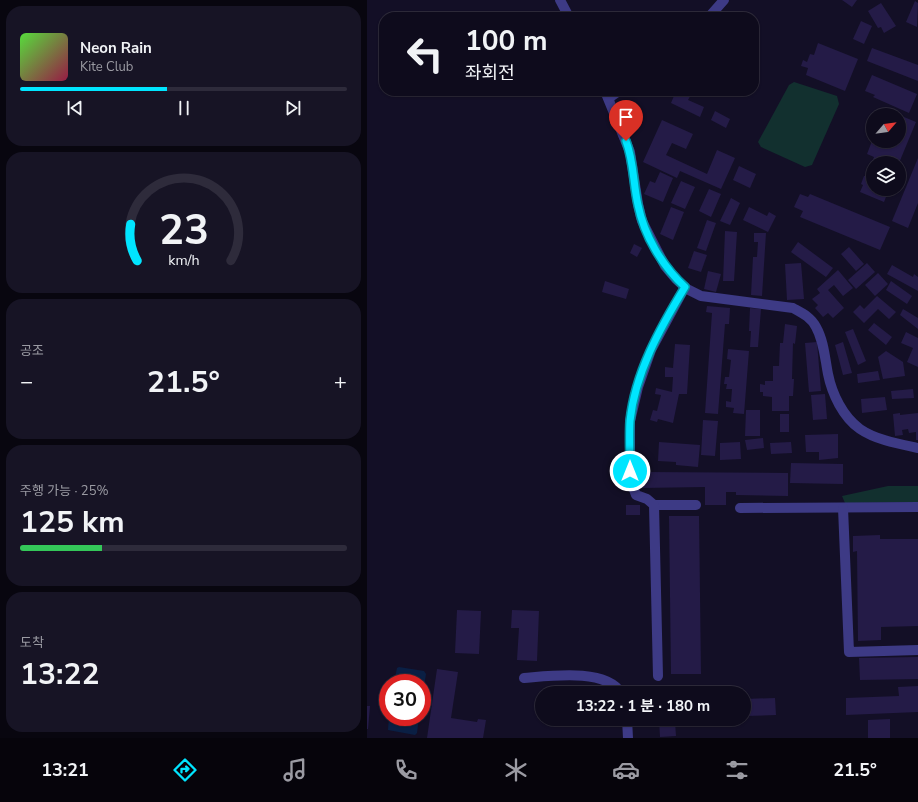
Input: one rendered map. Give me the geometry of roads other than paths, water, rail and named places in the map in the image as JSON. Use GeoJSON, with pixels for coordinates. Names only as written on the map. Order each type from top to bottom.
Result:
{"type":"FeatureCollection","features":[{"type":"Feature","properties":{"kind":"street"},"geometry":{"type":"LineString","coordinates":[[560,0],[566,12]]}},
{"type":"Feature","properties":{"kind":"street"},"geometry":{"type":"LineString","coordinates":[[713,12],[724,0]]}},
{"type":"Feature","properties":{"kind":"street"},"geometry":{"type":"LineString","coordinates":[[608,96],[630,152],[638,204],[643,221],[665,266],[685,287],[701,296],[793,308],[803,313],[816,327],[824,351],[833,392],[839,405],[849,418],[859,428],[873,436],[918,448]]}},
{"type":"Feature","properties":{"kind":"street"},"geometry":{"type":"LineString","coordinates":[[685,287],[651,350],[638,388],[630,421],[630,471],[632,484],[636,495],[647,499],[654,505],[696,505]]}},
{"type":"Feature","properties":{"kind":"street"},"geometry":{"type":"LineString","coordinates":[[654,505],[658,676]]}},
{"type":"Feature","properties":{"kind":"street"},"geometry":{"type":"LineString","coordinates":[[740,508],[918,507]]}},
{"type":"Feature","properties":{"kind":"street"},"geometry":{"type":"LineString","coordinates":[[843,508],[849,652],[918,650]]}},
{"type":"Feature","properties":{"kind":"street"},"geometry":{"type":"LineString","coordinates":[[524,678],[567,675],[600,678],[616,686]]}},
{"type":"Feature","properties":{"kind":"street"},"geometry":{"type":"LineString","coordinates":[[627,726],[628,738]]}},
{"type":"Feature","properties":{"kind":"water"},"geometry":{"type":"Polygon","coordinates":[[[399,667],[424,671],[426,674],[396,674],[397,668],[399,667]]]}},
{"type":"Feature","properties":{"kind":"water"},"geometry":{"type":"Polygon","coordinates":[[[388,726],[418,726],[417,733],[415,735],[388,730],[388,726]]]}}]}
